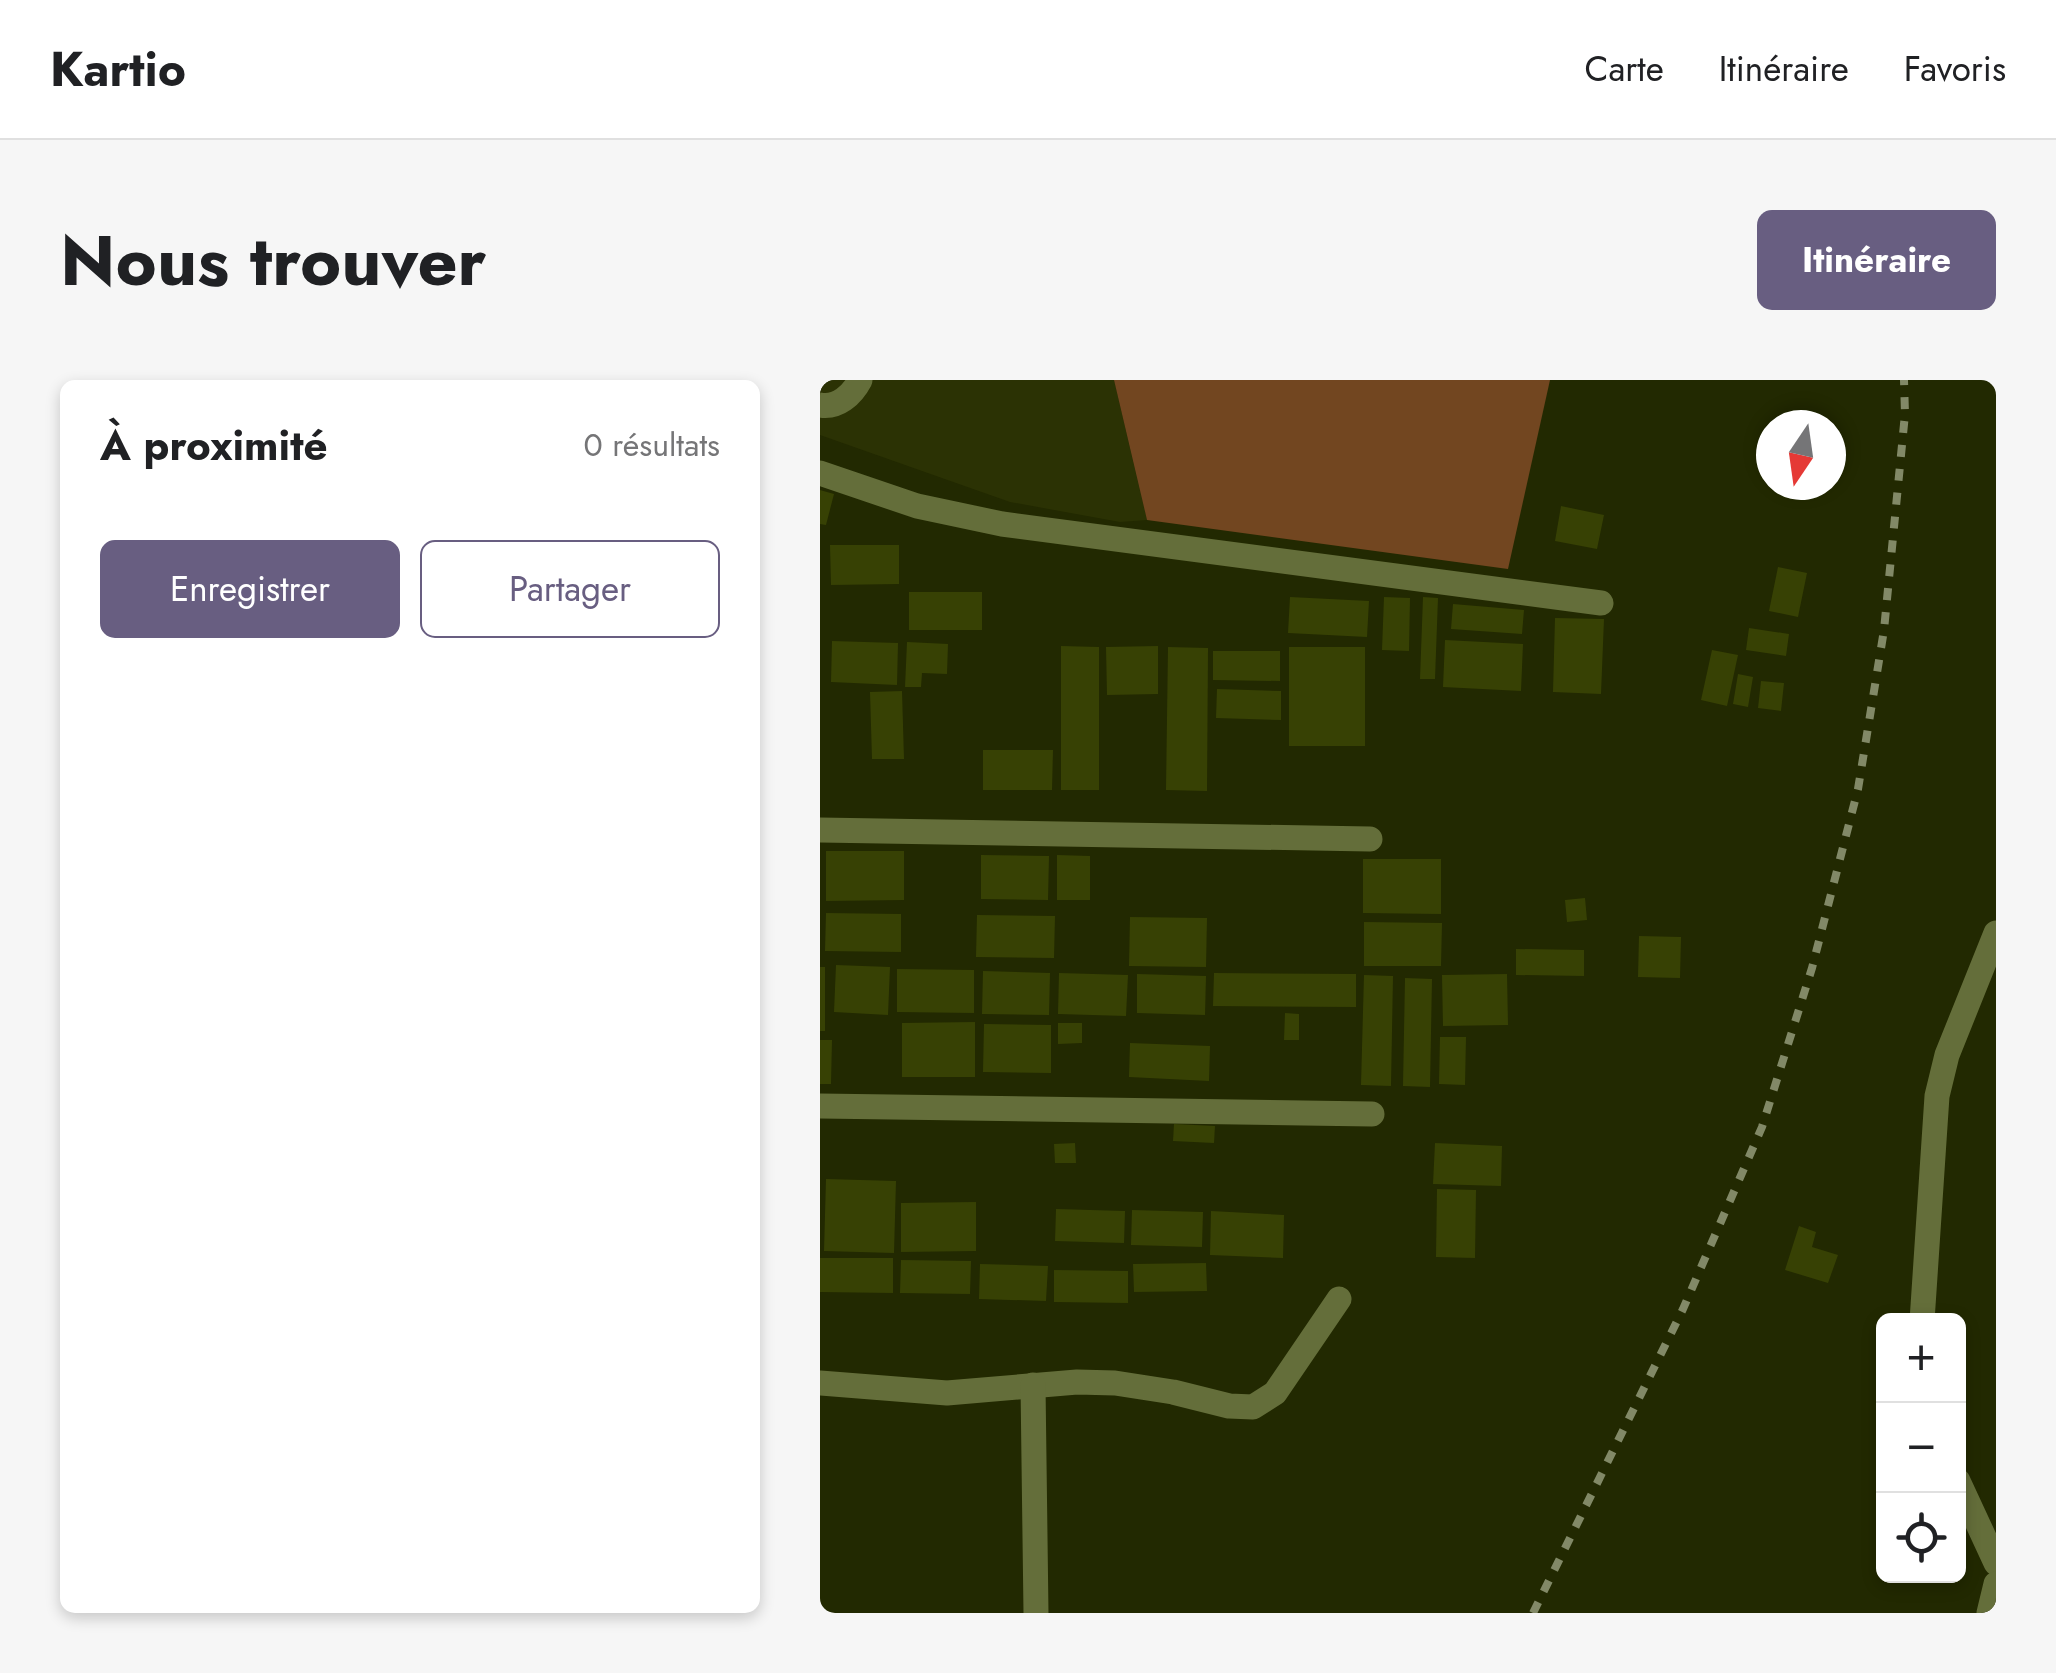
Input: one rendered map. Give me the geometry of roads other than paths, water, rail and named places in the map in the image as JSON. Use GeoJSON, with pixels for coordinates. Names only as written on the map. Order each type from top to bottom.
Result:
{"type":"FeatureCollection","features":[{"type":"Feature","properties":{"kind":"street"},"geometry":{"type":"LineString","coordinates":[[820,405],[830,407],[853,392],[860,380]]}},
{"type":"Feature","properties":{"kind":"street"},"geometry":{"type":"LineString","coordinates":[[820,473],[917,506],[1002,524],[1601,603]]}},
{"type":"Feature","properties":{"kind":"street"},"geometry":{"type":"LineString","coordinates":[[820,830],[1370,840]]}},
{"type":"Feature","properties":{"kind":"street"},"geometry":{"type":"LineString","coordinates":[[1922,1313],[1937,1096],[1947,1055],[1996,933]]}},
{"type":"Feature","properties":{"kind":"street"},"geometry":{"type":"LineString","coordinates":[[820,1106],[1372,1114]]}},
{"type":"Feature","properties":{"kind":"street"},"geometry":{"type":"LineString","coordinates":[[820,1383],[947,1393],[1077,1382],[1115,1384],[1173,1392],[1228,1406],[1253,1407],[1276,1393],[1340,1298]]}},
{"type":"Feature","properties":{"kind":"street"},"geometry":{"type":"LineString","coordinates":[[1032,1385],[1036,1613]]}},
{"type":"Feature","properties":{"kind":"street"},"geometry":{"type":"LineString","coordinates":[[1964,1493],[1996,1563]]}},
{"type":"Feature","properties":{"kind":"street"},"geometry":{"type":"LineString","coordinates":[[1989,1613],[1996,1584]]}},
{"type":"Feature","properties":{"kind":"railway"},"geometry":{"type":"LineString","coordinates":[[1533,1613],[1683,1309],[1762,1127],[1812,968],[1858,789],[1884,630],[1905,414],[1904,380]]}}]}
